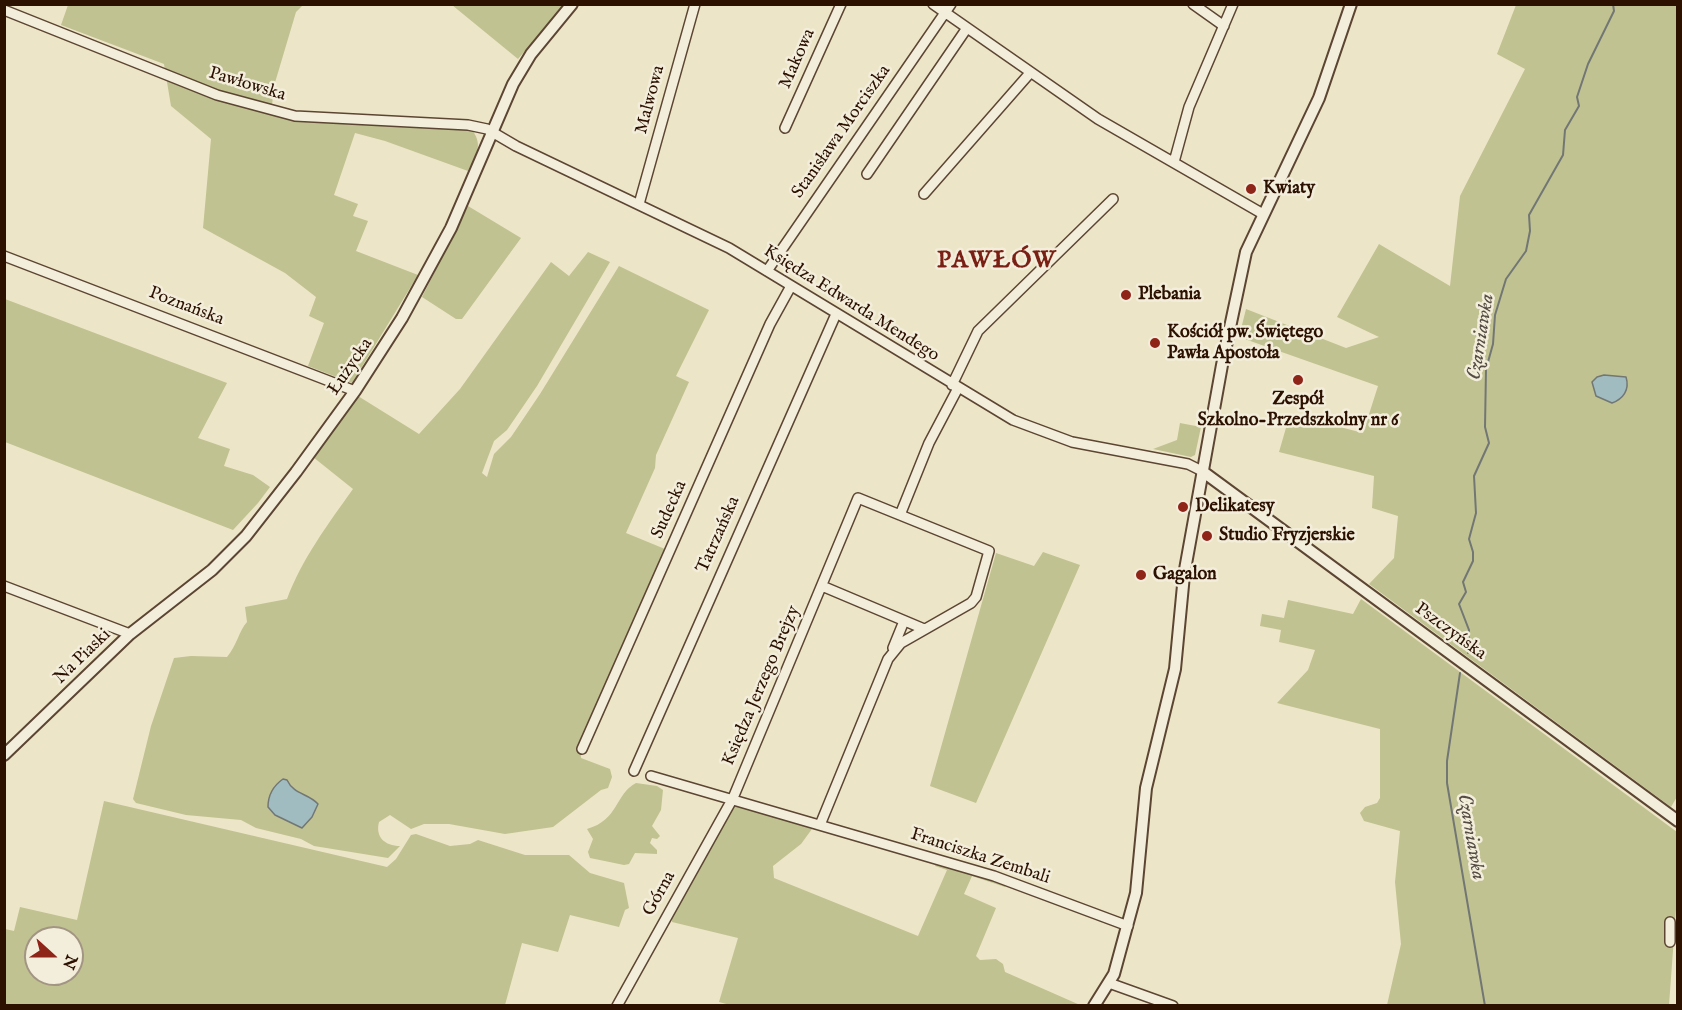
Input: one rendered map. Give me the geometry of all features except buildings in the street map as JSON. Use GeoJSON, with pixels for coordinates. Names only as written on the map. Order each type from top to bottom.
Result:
{"type":"FeatureCollection","features":[{"type":"Feature","properties":{"kind":"street","name":"Łużycka"},"geometry":{"type":"LineString","coordinates":[[190,589],[246,536],[355,392],[390,339],[433,263],[524,66],[572,4]]}},
{"type":"Feature","properties":{"kind":"street","name":"Malwowa"},"geometry":{"type":"LineString","coordinates":[[639,204],[695,4]]}},
{"type":"Feature","properties":{"kind":"street","name":"Makowa"},"geometry":{"type":"LineString","coordinates":[[784,128],[841,4]]}},
{"type":"Feature","properties":{"kind":"street"},"geometry":{"type":"LineString","coordinates":[[933,4],[948,9],[967,28],[1098,119],[1263,214]]}},
{"type":"Feature","properties":{"kind":"street"},"geometry":{"type":"LineString","coordinates":[[1194,4],[1224,26]]}},
{"type":"Feature","properties":{"kind":"street"},"geometry":{"type":"LineString","coordinates":[[1174,162],[1188,107],[1233,4]]}},
{"type":"Feature","properties":{"kind":"street"},"geometry":{"type":"LineString","coordinates":[[1094,1005],[1109,983],[1128,926],[1138,878],[1146,788],[1176,661],[1181,589],[1241,274],[1250,240],[1319,98],[1351,4]]}},
{"type":"Feature","properties":{"kind":"street","name":"Stanisława Morciszka"},"geometry":{"type":"LineString","coordinates":[[767,271],[948,9]]}},
{"type":"Feature","properties":{"kind":"street","name":"Pawłowska"},"geometry":{"type":"LineString","coordinates":[[4,10],[217,95],[295,116],[468,125],[487,129],[492,133]]}},
{"type":"Feature","properties":{"kind":"street"},"geometry":{"type":"LineString","coordinates":[[867,174],[967,28]]}},
{"type":"Feature","properties":{"kind":"street"},"geometry":{"type":"LineString","coordinates":[[924,194],[1030,73]]}},
{"type":"Feature","properties":{"kind":"street","name":"Księdza Edwarda Mendego"},"geometry":{"type":"LineString","coordinates":[[492,133],[711,238],[1004,416],[1050,435],[1081,444],[1188,464],[1202,471]]}},
{"type":"Feature","properties":{"kind":"street"},"geometry":{"type":"LineString","coordinates":[[900,515],[978,331],[1113,199]]}},
{"type":"Feature","properties":{"kind":"street","name":"Poznańska"},"geometry":{"type":"LineString","coordinates":[[4,256],[355,392]]}},
{"type":"Feature","properties":{"kind":"street","name":"Sudecka"},"geometry":{"type":"LineString","coordinates":[[582,749],[770,324],[791,286]]}},
{"type":"Feature","properties":{"kind":"street","name":"Tatrzańska"},"geometry":{"type":"LineString","coordinates":[[634,771],[836,314]]}},
{"type":"Feature","properties":{"kind":"street","name":"Pszczyńska"},"geometry":{"type":"LineString","coordinates":[[1202,471],[1677,821]]}},
{"type":"Feature","properties":{"kind":"street","name":"Księdza Jerzego Brejzy"},"geometry":{"type":"LineString","coordinates":[[732,798],[858,498],[989,551],[976,597],[971,603],[924,629]]}},
{"type":"Feature","properties":{"kind":"street"},"geometry":{"type":"LineString","coordinates":[[4,586],[130,634]]}},
{"type":"Feature","properties":{"kind":"street"},"geometry":{"type":"LineString","coordinates":[[822,586],[924,629]]}},
{"type":"Feature","properties":{"kind":"street","name":"Na Piaski"},"geometry":{"type":"LineString","coordinates":[[4,755],[130,634],[190,589]]}},
{"type":"Feature","properties":{"kind":"street"},"geometry":{"type":"LineString","coordinates":[[820,825],[904,621]]}},
{"type":"Feature","properties":{"kind":"street"},"geometry":{"type":"LineString","coordinates":[[888,659],[901,643],[924,629]]}},
{"type":"Feature","properties":{"kind":"street","name":"Franciszka Zembali"},"geometry":{"type":"LineString","coordinates":[[651,776],[994,876],[1128,926]]}},
{"type":"Feature","properties":{"kind":"street","name":"Górna"},"geometry":{"type":"LineString","coordinates":[[617,1005],[732,798]]}},
{"type":"Feature","properties":{"kind":"street"},"geometry":{"type":"LineString","coordinates":[[1670,942],[1673,929]]}},
{"type":"Feature","properties":{"kind":"street"},"geometry":{"type":"LineString","coordinates":[[1109,983],[1173,1005]]}},
{"type":"Feature","properties":{"kind":"green space"},"geometry":{"type":"Polygon","coordinates":[[[68,5],[303,5],[296,12],[274,86],[271,115],[346,124],[473,131],[478,146],[468,171],[385,141],[355,133],[334,195],[358,204],[353,216],[368,221],[356,251],[418,275],[352,383],[308,366],[324,323],[309,316],[316,297],[285,273],[203,228],[211,139],[171,106],[164,64],[61,25],[68,5]]]}},
{"type":"Feature","properties":{"kind":"green space"},"geometry":{"type":"Polygon","coordinates":[[[452,5],[564,5],[518,59],[452,5]]]}},
{"type":"Feature","properties":{"kind":"green space"},"geometry":{"type":"Polygon","coordinates":[[[1516,5],[1677,5],[1678,795],[1671,807],[1369,584],[1394,558],[1398,516],[1372,508],[1374,476],[1279,452],[1290,414],[1363,433],[1378,386],[1239,337],[1246,309],[1346,348],[1379,337],[1337,317],[1379,244],[1450,286],[1460,196],[1525,69],[1497,54],[1516,5]]]}},
{"type":"Feature","properties":{"kind":"green space"},"geometry":{"type":"Polygon","coordinates":[[[468,206],[521,238],[462,319],[456,319],[422,297],[468,206]]]}},
{"type":"Feature","properties":{"kind":"green space"},"geometry":{"type":"Polygon","coordinates":[[[588,252],[610,262],[537,386],[507,430],[494,441],[482,473],[487,477],[494,454],[511,437],[540,394],[619,266],[709,310],[676,376],[689,382],[656,455],[655,468],[626,533],[665,549],[580,744],[581,758],[610,769],[612,777],[608,788],[601,790],[553,827],[505,834],[449,824],[424,824],[411,829],[390,815],[379,822],[378,832],[382,840],[400,846],[388,858],[314,846],[301,839],[256,828],[241,820],[186,815],[136,803],[133,799],[151,726],[174,658],[227,657],[247,622],[245,607],[287,599],[308,556],[353,489],[313,457],[358,396],[419,434],[460,389],[551,262],[569,276],[588,252]]]}},
{"type":"Feature","properties":{"kind":"green space"},"geometry":{"type":"Polygon","coordinates":[[[5,299],[227,383],[198,438],[230,449],[224,466],[253,475],[270,487],[258,503],[233,530],[5,442],[5,299]]]}},
{"type":"Feature","properties":{"kind":"green space"},"geometry":{"type":"Polygon","coordinates":[[[1180,423],[1201,427],[1195,455],[1191,457],[1153,449],[1177,440],[1180,423]]]}},
{"type":"Feature","properties":{"kind":"green space"},"geometry":{"type":"Polygon","coordinates":[[[1043,552],[1080,565],[976,803],[930,786],[996,553],[1034,566],[1043,552]]]}},
{"type":"Feature","properties":{"kind":"green space"},"geometry":{"type":"Polygon","coordinates":[[[1361,599],[1677,832],[1677,896],[1669,1005],[1387,1005],[1401,944],[1395,882],[1400,831],[1364,821],[1360,813],[1365,807],[1377,803],[1380,798],[1380,729],[1277,703],[1308,670],[1315,650],[1279,642],[1281,630],[1260,626],[1262,614],[1284,618],[1288,600],[1353,614],[1361,599]]]}},
{"type":"Feature","properties":{"kind":"green space"},"geometry":{"type":"Polygon","coordinates":[[[636,783],[657,786],[663,790],[661,810],[652,826],[660,836],[657,839],[652,838],[650,843],[657,850],[657,854],[635,853],[629,864],[624,865],[590,858],[588,852],[593,839],[587,829],[605,820],[629,788],[636,783]]]}},
{"type":"Feature","properties":{"kind":"green space"},"geometry":{"type":"Polygon","coordinates":[[[104,801],[387,867],[396,859],[411,835],[416,834],[450,846],[470,844],[478,840],[525,855],[569,855],[590,873],[624,883],[629,908],[625,910],[619,927],[570,915],[558,952],[522,943],[505,1005],[5,1005],[5,929],[14,931],[20,907],[77,920],[104,801]]]}},
{"type":"Feature","properties":{"kind":"green space"},"geometry":{"type":"Polygon","coordinates":[[[739,805],[812,829],[801,844],[773,866],[774,878],[918,936],[947,870],[935,866],[936,863],[1006,884],[1005,887],[972,876],[964,894],[996,908],[976,956],[980,960],[996,959],[1003,964],[1005,972],[1080,1005],[730,1005],[719,1002],[738,938],[672,922],[672,918],[732,807],[739,805]]]}},
{"type":"Feature","properties":{"kind":"water"},"geometry":{"type":"Polygon","coordinates":[[[1604,375],[1626,377],[1625,393],[1612,403],[1596,396],[1592,382],[1604,375]]]}},
{"type":"Feature","properties":{"kind":"water"},"geometry":{"type":"Polygon","coordinates":[[[283,779],[287,780],[293,789],[318,804],[312,817],[302,828],[275,815],[268,807],[272,791],[283,779]]]}},
{"type":"Feature","properties":{"kind":"waterway","name":"Czarniawka"},"geometry":{"type":"LineString","coordinates":[[1468,653],[1469,630],[1459,604],[1466,592],[1463,582],[1473,561],[1469,539],[1476,513],[1474,476],[1489,443],[1485,427],[1486,369],[1493,344],[1495,315],[1506,279],[1526,251],[1530,231],[1529,215],[1563,155],[1565,130],[1579,106],[1577,97],[1588,64],[1614,11],[1613,4]]}},
{"type":"Feature","properties":{"kind":"waterway","name":"Czarniawka"},"geometry":{"type":"LineString","coordinates":[[1460,673],[1447,761],[1447,783],[1485,1006]]}},
{"type":"Feature","properties":{"kind":"place","name":"Kwiaty"},"geometry":{"type":"Point","coordinates":[1251,189]}},
{"type":"Feature","properties":{"kind":"place","name":"Plebania"},"geometry":{"type":"Point","coordinates":[1126,295]}},
{"type":"Feature","properties":{"kind":"place","name":"Kościół pw. Świętego Pawła Apostoła"},"geometry":{"type":"Point","coordinates":[1155,343]}},
{"type":"Feature","properties":{"kind":"place","name":"Zespół Szkolno-Przedszkolny nr 6"},"geometry":{"type":"Point","coordinates":[1298,380]}},
{"type":"Feature","properties":{"kind":"place","name":"Delikatesy"},"geometry":{"type":"Point","coordinates":[1183,507]}},
{"type":"Feature","properties":{"kind":"place","name":"Studio Fryzjerskie"},"geometry":{"type":"Point","coordinates":[1207,536]}},
{"type":"Feature","properties":{"kind":"place","name":"Gagalon"},"geometry":{"type":"Point","coordinates":[1141,575]}},
{"type":"Feature","properties":{"kind":"district","name":"PAWŁÓW"},"geometry":{"type":"Point","coordinates":[997,262]}}]}
